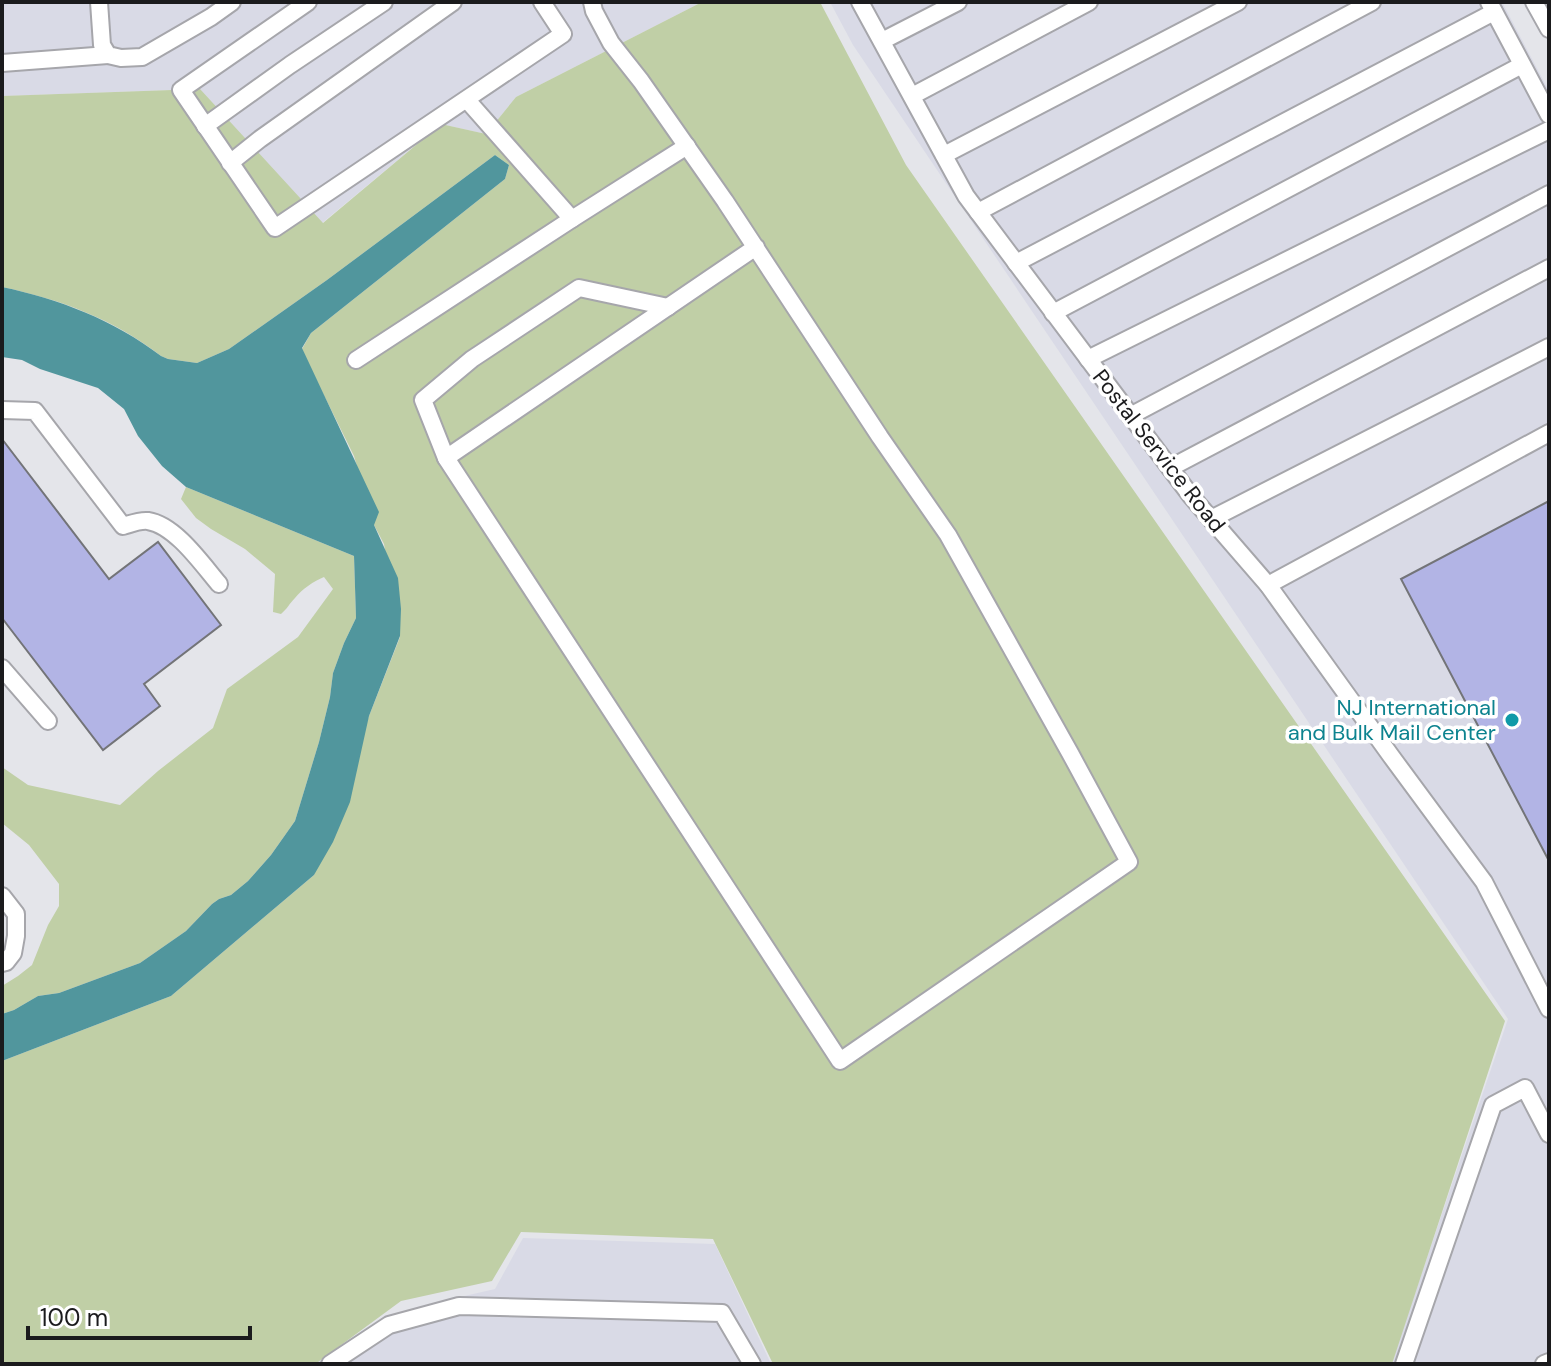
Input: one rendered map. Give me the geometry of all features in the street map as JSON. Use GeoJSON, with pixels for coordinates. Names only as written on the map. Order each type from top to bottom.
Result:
{"type":"FeatureCollection","features":[{"type":"Feature","properties":{"kind":"street"},"geometry":{"type":"LineString","coordinates":[[99,2],[102,45],[108,55]]}},
{"type":"Feature","properties":{"kind":"street"},"geometry":{"type":"LineString","coordinates":[[308,2],[181,90],[275,228],[563,34],[542,2]]}},
{"type":"Feature","properties":{"kind":"street"},"geometry":{"type":"LineString","coordinates":[[205,126],[384,2]]}},
{"type":"Feature","properties":{"kind":"street"},"geometry":{"type":"LineString","coordinates":[[230,163],[453,2]]}},
{"type":"Feature","properties":{"kind":"street"},"geometry":{"type":"LineString","coordinates":[[592,2],[611,43],[687,146],[948,535],[1129,862],[840,1061],[446,458],[423,400],[472,359],[579,288],[668,307]]}},
{"type":"Feature","properties":{"kind":"street","name":"Postal Service Road"},"geometry":{"type":"LineString","coordinates":[[860,2],[966,196],[1170,468],[1268,585],[1484,882],[1549,1009]]}},
{"type":"Feature","properties":{"kind":"street"},"geometry":{"type":"LineString","coordinates":[[882,41],[958,2]]}},
{"type":"Feature","properties":{"kind":"street"},"geometry":{"type":"LineString","coordinates":[[912,96],[1089,2]]}},
{"type":"Feature","properties":{"kind":"street"},"geometry":{"type":"LineString","coordinates":[[944,155],[1238,2]]}},
{"type":"Feature","properties":{"kind":"street"},"geometry":{"type":"LineString","coordinates":[[978,212],[1372,2]]}},
{"type":"Feature","properties":{"kind":"street"},"geometry":{"type":"LineString","coordinates":[[1534,2],[1549,29]]}},
{"type":"Feature","properties":{"kind":"street"},"geometry":{"type":"LineString","coordinates":[[2,63],[108,55],[142,57],[226,4]]}},
{"type":"Feature","properties":{"kind":"street"},"geometry":{"type":"LineString","coordinates":[[1016,263],[1491,7],[1549,115]]}},
{"type":"Feature","properties":{"kind":"street"},"geometry":{"type":"LineString","coordinates":[[1053,313],[1522,65]]}},
{"type":"Feature","properties":{"kind":"street"},"geometry":{"type":"LineString","coordinates":[[467,100],[572,219]]}},
{"type":"Feature","properties":{"kind":"street"},"geometry":{"type":"LineString","coordinates":[[1088,359],[1549,130]]}},
{"type":"Feature","properties":{"kind":"street"},"geometry":{"type":"LineString","coordinates":[[356,360],[687,146]]}},
{"type":"Feature","properties":{"kind":"street"},"geometry":{"type":"LineString","coordinates":[[1130,416],[1549,194]]}},
{"type":"Feature","properties":{"kind":"street"},"geometry":{"type":"LineString","coordinates":[[446,458],[756,247]]}},
{"type":"Feature","properties":{"kind":"street"},"geometry":{"type":"LineString","coordinates":[[1170,468],[1549,268]]}},
{"type":"Feature","properties":{"kind":"street"},"geometry":{"type":"LineString","coordinates":[[1211,519],[1549,347]]}},
{"type":"Feature","properties":{"kind":"street"},"geometry":{"type":"LineString","coordinates":[[2,410],[35,411],[123,526],[146,521],[165,527],[219,584]]}},
{"type":"Feature","properties":{"kind":"street"},"geometry":{"type":"LineString","coordinates":[[1268,585],[1549,433]]}},
{"type":"Feature","properties":{"kind":"street"},"geometry":{"type":"LineString","coordinates":[[2,668],[48,721]]}},
{"type":"Feature","properties":{"kind":"street"},"geometry":{"type":"LineString","coordinates":[[2,896],[16,914],[16,936],[13,953],[2,963]]}},
{"type":"Feature","properties":{"kind":"street"},"geometry":{"type":"LineString","coordinates":[[1404,1364],[1493,1105],[1525,1088],[1549,1134]]}},
{"type":"Feature","properties":{"kind":"street"},"geometry":{"type":"LineString","coordinates":[[330,1364],[389,1325],[459,1306],[722,1313],[752,1364]]}},
{"type":"Feature","properties":{"kind":"shaded area"},"geometry":{"type":"Polygon","coordinates":[[[2,2],[702,2],[516,97],[486,134],[441,124],[322,223],[199,89],[2,96],[2,2]]]}},
{"type":"Feature","properties":{"kind":"shaded area","name":"NJ International and Bulk Mail Center"},"geometry":{"type":"Polygon","coordinates":[[[830,2],[1502,2],[1549,91],[1549,1364],[1391,1364],[1508,1019],[853,45],[830,2]]]}},
{"type":"Feature","properties":{"kind":"shaded area"},"geometry":{"type":"Polygon","coordinates":[[[523,1238],[715,1244],[771,1364],[311,1364],[434,1303],[495,1289],[523,1238]]]}},
{"type":"Feature","properties":{"kind":"green space"},"geometry":{"type":"Polygon","coordinates":[[[702,2],[820,2],[906,165],[1505,1021],[1392,1364],[773,1364],[713,1239],[521,1232],[492,1281],[401,1301],[313,1364],[2,1364],[2,1061],[171,996],[314,875],[400,637],[384,544],[374,525],[354,456],[302,349],[311,333],[505,179],[509,165],[495,155],[229,349],[197,363],[161,356],[124,331],[85,312],[2,287],[2,96],[200,89],[323,223],[441,124],[486,134],[516,97],[702,2]]]}},
{"type":"Feature","properties":{"kind":"green space"},"geometry":{"type":"Polygon","coordinates":[[[186,487],[354,556],[356,618],[333,673],[319,742],[295,821],[248,881],[231,895],[212,904],[186,931],[140,963],[59,993],[38,996],[2,1014],[2,986],[32,965],[59,906],[59,884],[29,845],[2,823],[2,767],[28,785],[120,805],[213,728],[227,689],[298,637],[333,589],[324,577],[301,591],[281,614],[273,612],[275,574],[245,549],[196,518],[181,499],[186,487]]]}},
{"type":"Feature","properties":{"kind":"water"},"geometry":{"type":"Polygon","coordinates":[[[495,155],[509,165],[505,179],[311,333],[302,348],[379,512],[374,525],[398,578],[401,609],[400,636],[369,716],[350,802],[333,842],[314,875],[171,996],[2,1061],[2,1014],[38,996],[59,993],[140,963],[186,931],[212,904],[231,895],[248,881],[271,855],[295,821],[319,742],[333,673],[356,618],[354,556],[186,487],[162,466],[138,436],[124,409],[98,388],[22,360],[2,357],[2,287],[85,312],[161,356],[197,363],[229,349],[495,155]]]}},
{"type":"Feature","properties":{"kind":"building"},"geometry":{"type":"Polygon","coordinates":[[[2,439],[109,579],[158,542],[221,625],[144,684],[160,706],[103,750],[2,618],[2,439]]]}},
{"type":"Feature","properties":{"kind":"building","name":"NJ International and Bulk Mail Center"},"geometry":{"type":"Polygon","coordinates":[[[1549,501],[1549,861],[1401,579],[1549,501]]]}},
{"type":"Feature","properties":{"kind":"place","name":"NJ International and Bulk Mail Center"},"geometry":{"type":"Point","coordinates":[1512,720]}}]}
